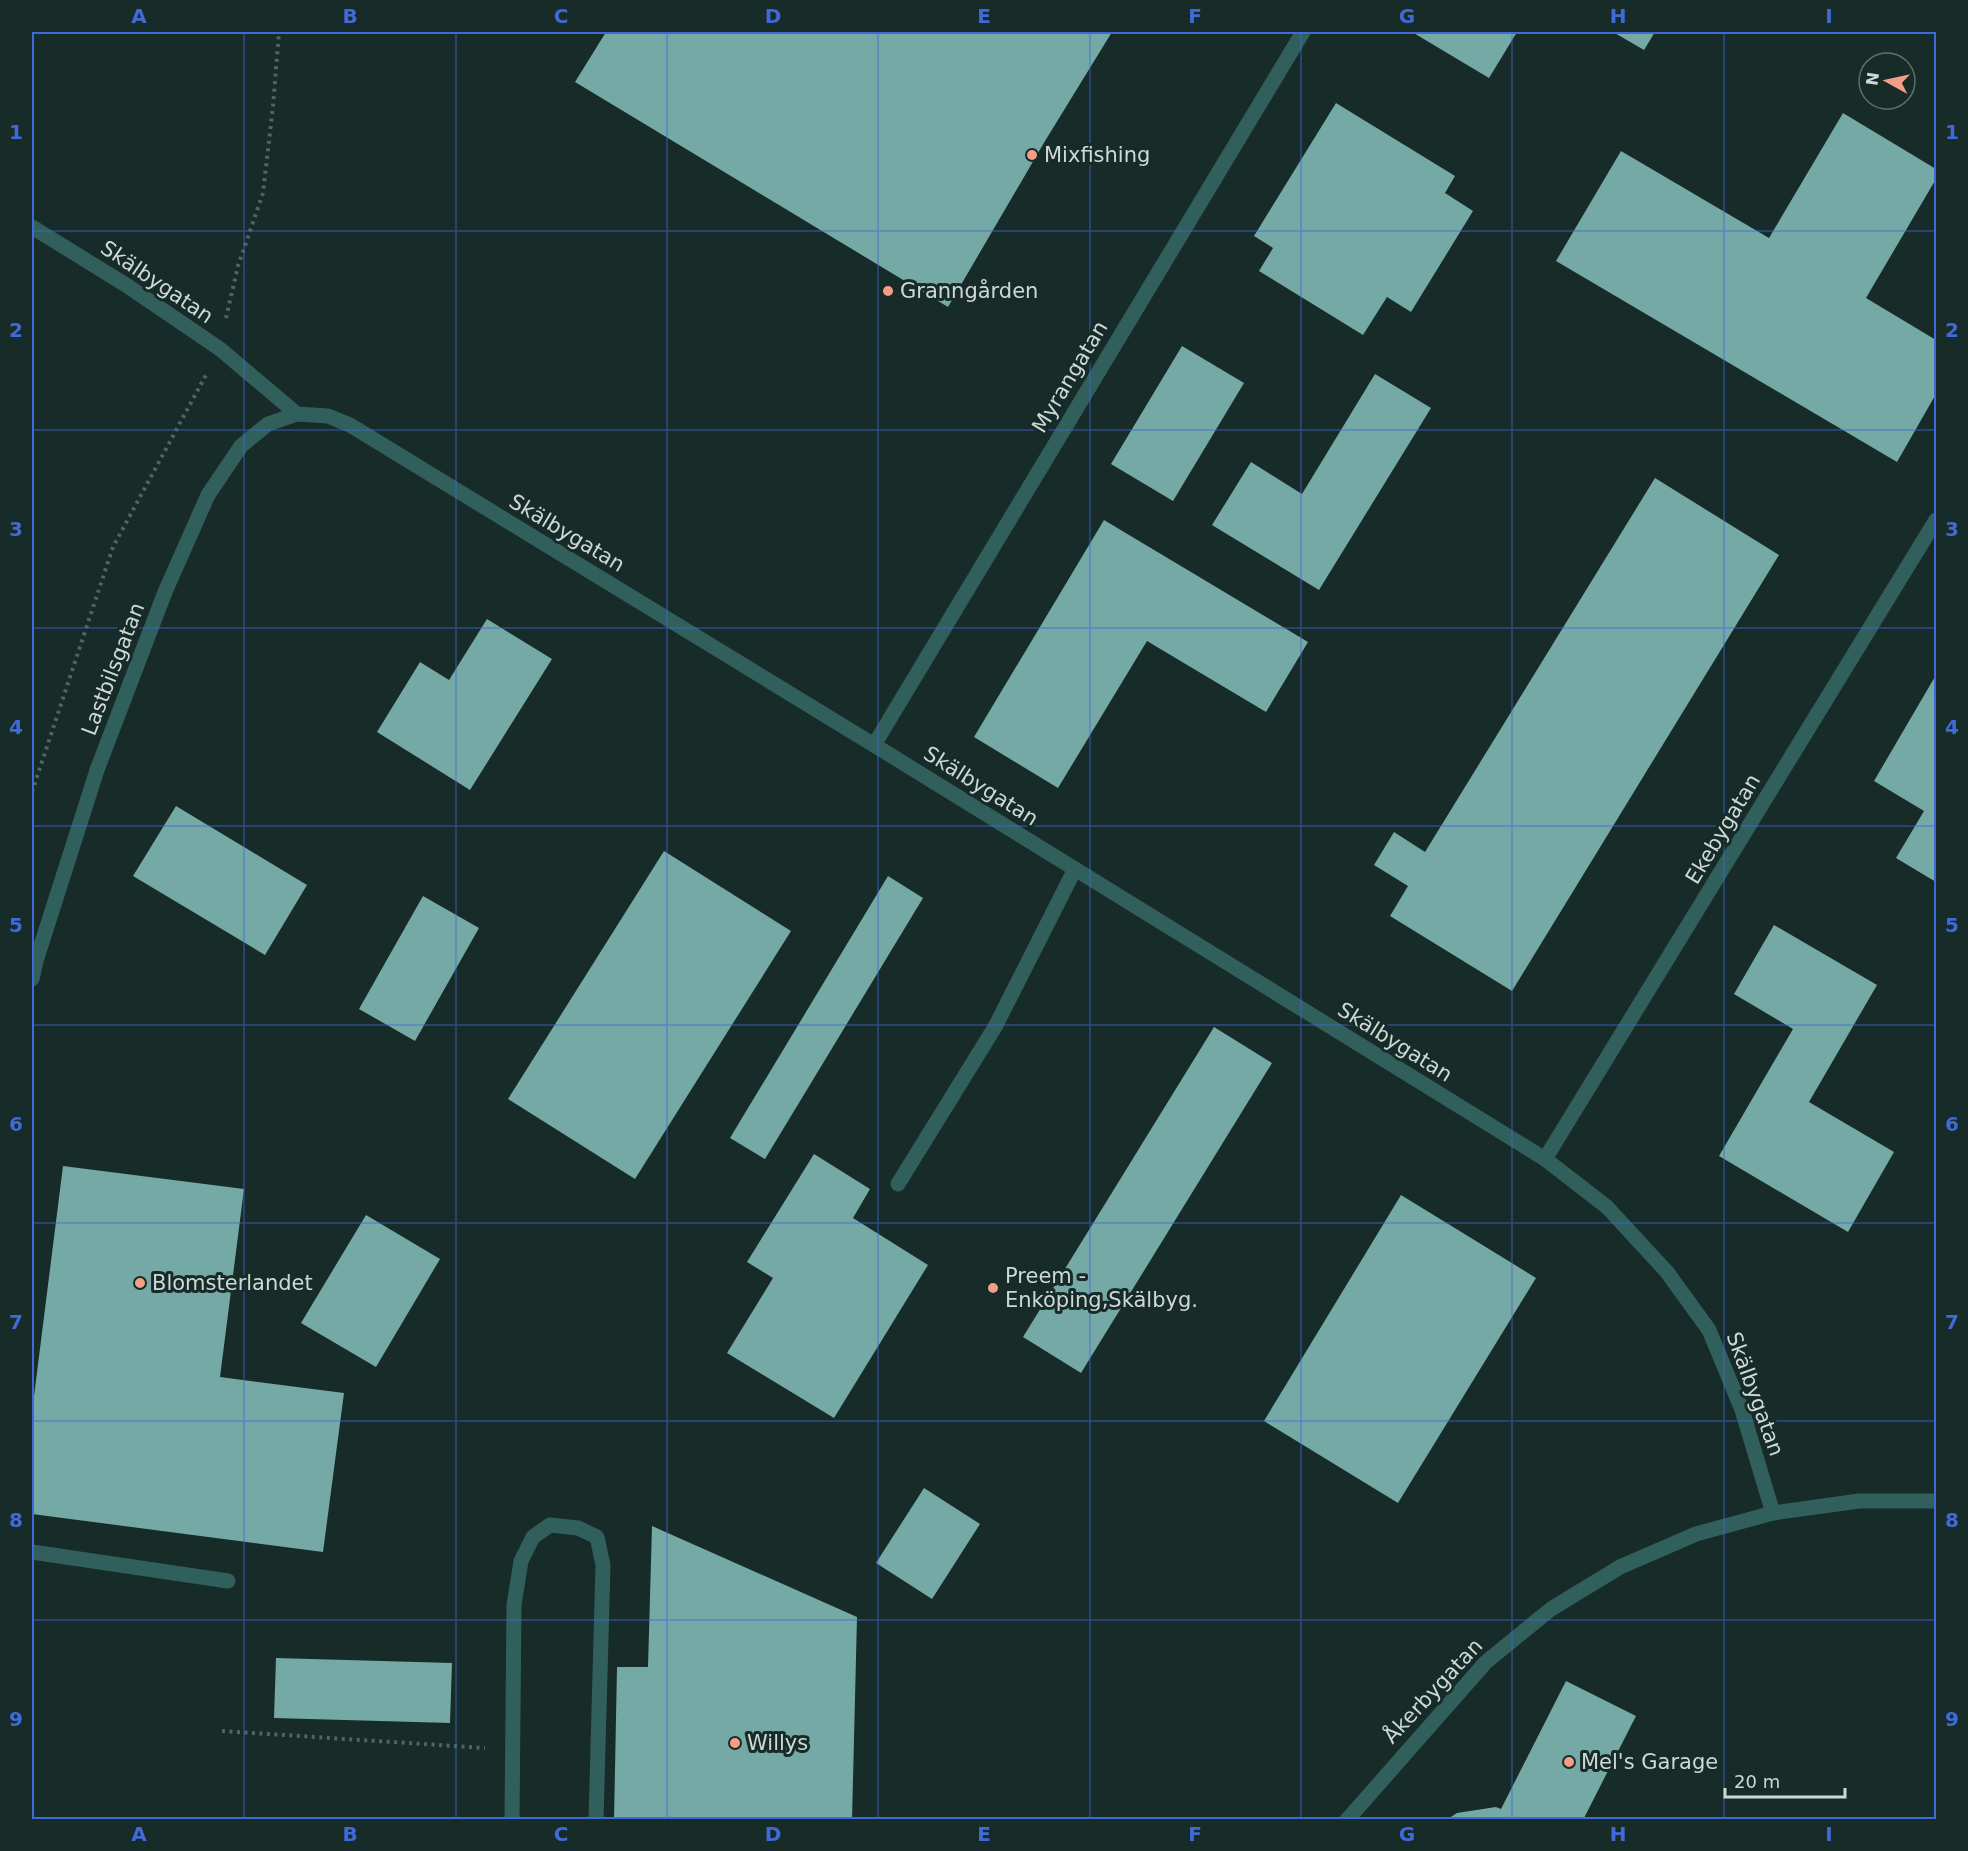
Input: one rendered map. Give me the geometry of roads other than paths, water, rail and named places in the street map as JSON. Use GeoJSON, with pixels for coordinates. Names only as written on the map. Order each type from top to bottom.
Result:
{"type":"FeatureCollection","features":[{"type":"Feature","properties":{"kind":"street","name":"Myrangatan"},"geometry":{"type":"LineString","coordinates":[[874,745],[1303,32]]}},
{"type":"Feature","properties":{"kind":"street","name":"Skälbygatan"},"geometry":{"type":"LineString","coordinates":[[32,227],[126,285],[220,349],[297,414],[328,416],[350,425],[1545,1159],[1606,1207],[1667,1272],[1709,1330],[1742,1410],[1773,1513]]}},
{"type":"Feature","properties":{"kind":"street","name":"Lastbilsgatan"},"geometry":{"type":"LineString","coordinates":[[32,980],[36,961],[98,770],[165,592],[208,495],[241,446],[268,424],[297,414]]}},
{"type":"Feature","properties":{"kind":"street","name":"Ekebygatan"},"geometry":{"type":"LineString","coordinates":[[1545,1159],[1936,520]]}},
{"type":"Feature","properties":{"kind":"street"},"geometry":{"type":"LineString","coordinates":[[898,1184],[995,1027],[1075,869]]}},
{"type":"Feature","properties":{"kind":"street","name":"Åkerbygatan"},"geometry":{"type":"LineString","coordinates":[[1347,1820],[1486,1662],[1551,1609],[1620,1567],[1696,1534],[1773,1513],[1859,1501],[1936,1501]]}},
{"type":"Feature","properties":{"kind":"street"},"geometry":{"type":"LineString","coordinates":[[512,1820],[514,1605],[521,1561],[533,1538],[550,1525],[578,1528],[597,1537],[603,1565],[596,1820]]}},
{"type":"Feature","properties":{"kind":"street"},"geometry":{"type":"LineString","coordinates":[[32,1552],[228,1581]]}},
{"type":"Feature","properties":{"kind":"place","name":"Mixfishing"},"geometry":{"type":"Point","coordinates":[1032,155]}},
{"type":"Feature","properties":{"kind":"place","name":"Granngården"},"geometry":{"type":"Point","coordinates":[888,291]}},
{"type":"Feature","properties":{"kind":"place","name":"Blomsterlandet"},"geometry":{"type":"Point","coordinates":[140,1283]}},
{"type":"Feature","properties":{"kind":"place","name":"Preem - Enköping,Skälbyg."},"geometry":{"type":"Point","coordinates":[993,1288]}},
{"type":"Feature","properties":{"kind":"place","name":"Willys"},"geometry":{"type":"Point","coordinates":[735,1743]}},
{"type":"Feature","properties":{"kind":"place","name":"Mel's Garage"},"geometry":{"type":"Point","coordinates":[1569,1762]}}]}
